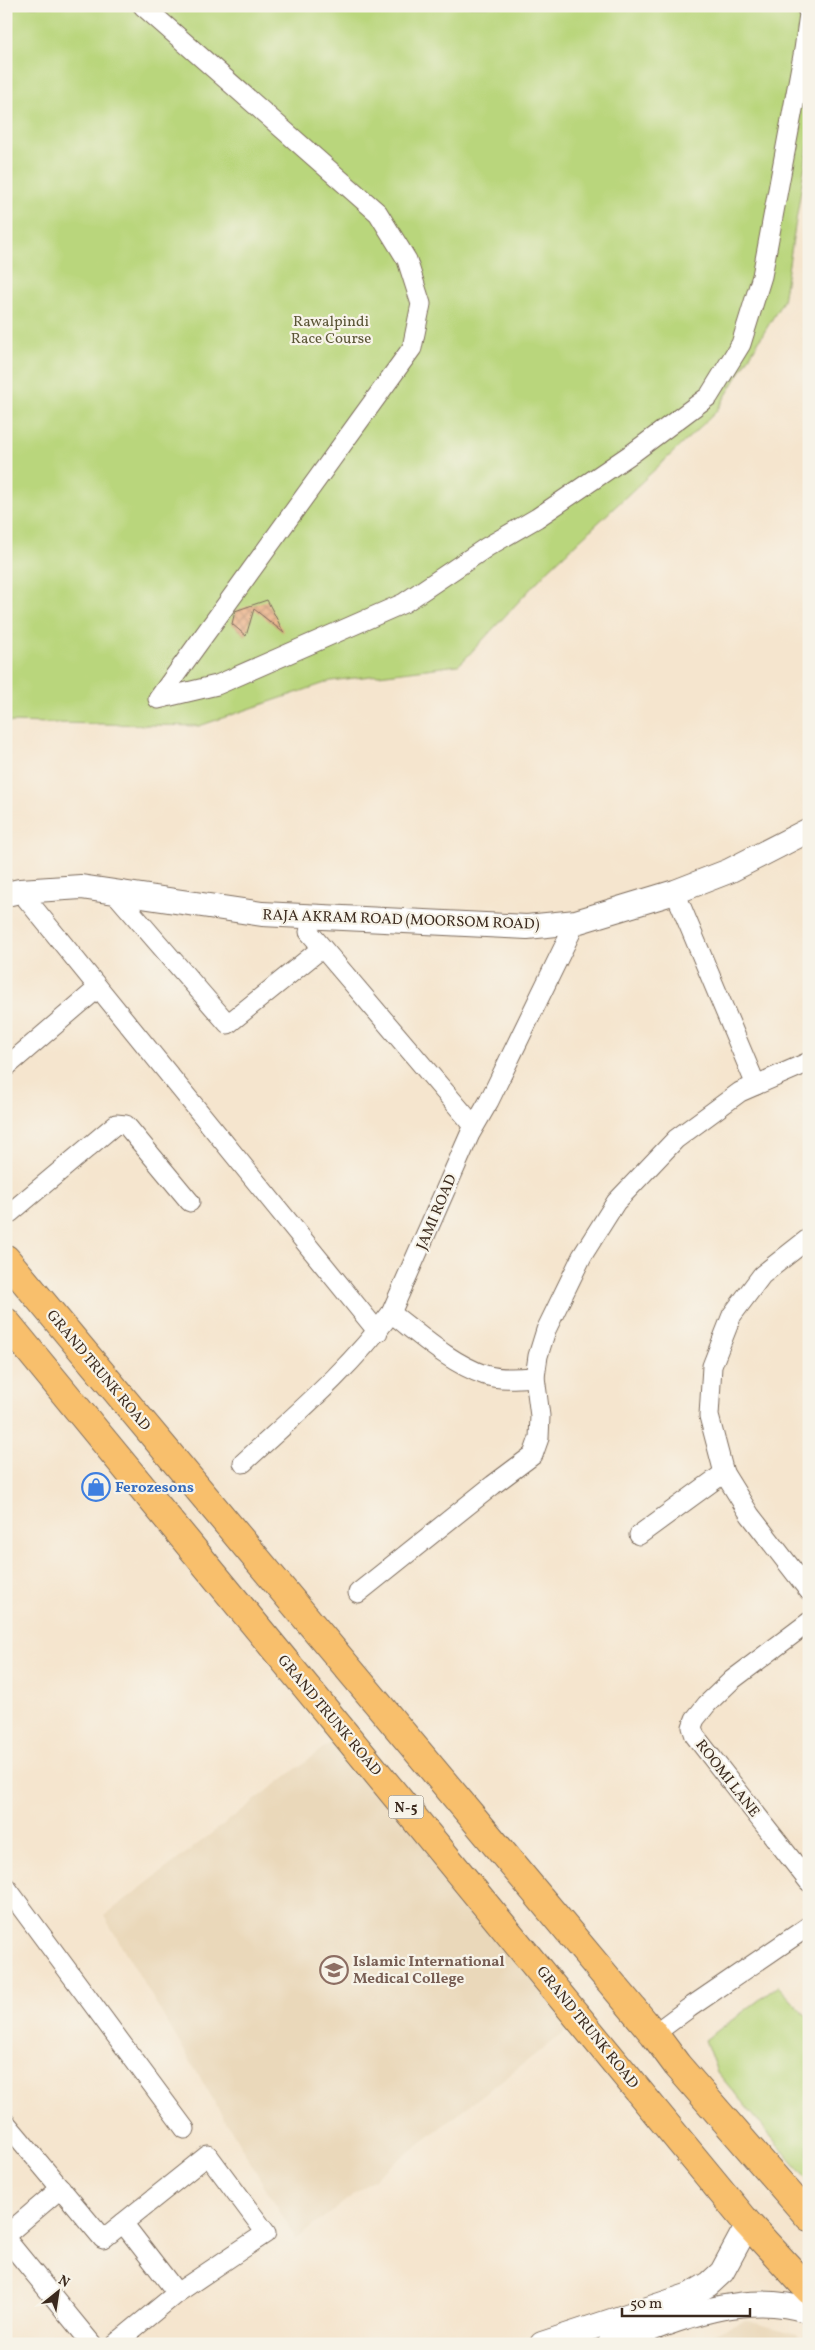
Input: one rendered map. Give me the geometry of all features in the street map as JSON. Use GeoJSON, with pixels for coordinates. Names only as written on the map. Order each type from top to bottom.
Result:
{"type":"FeatureCollection","features":[{"type":"Feature","properties":{"kind":"highway","name":"GRAND TRUNK ROAD"},"geometry":{"type":"LineString","coordinates":[[6,1259],[654,2034],[677,2065],[809,2217]]}},
{"type":"Feature","properties":{"kind":"highway","name":"GRAND TRUNK ROAD"},"geometry":{"type":"LineString","coordinates":[[6,1322],[748,2224],[804,2303]]}},
{"type":"Feature","properties":{"kind":"street"},"geometry":{"type":"LineString","coordinates":[[143,6],[378,213],[407,260],[421,304],[412,348],[158,699],[217,685],[404,603],[487,547],[537,518],[634,452],[709,396],[741,344],[762,276],[804,50],[809,14],[806,6]]}},
{"type":"Feature","properties":{"kind":"street","name":"RAJA AKRAM ROAD (MOORSOM ROAD)"},"geometry":{"type":"LineString","coordinates":[[13,893],[81,887],[262,914],[527,927],[576,922],[675,892],[729,871],[809,830]]}},
{"type":"Feature","properties":{"kind":"street"},"geometry":{"type":"LineString","coordinates":[[114,892],[228,1024],[322,948]]}},
{"type":"Feature","properties":{"kind":"street"},"geometry":{"type":"LineString","coordinates":[[675,892],[756,1085]]}},
{"type":"Feature","properties":{"kind":"street"},"geometry":{"type":"LineString","coordinates":[[13,893],[98,988],[378,1332]]}},
{"type":"Feature","properties":{"kind":"street","name":"JAMI ROAD"},"geometry":{"type":"LineString","coordinates":[[243,1463],[340,1373],[378,1332],[391,1313],[474,1126],[489,1101],[576,922]]}},
{"type":"Feature","properties":{"kind":"street"},"geometry":{"type":"LineString","coordinates":[[309,932],[474,1126]]}},
{"type":"Feature","properties":{"kind":"street"},"geometry":{"type":"LineString","coordinates":[[6,1067],[98,988]]}},
{"type":"Feature","properties":{"kind":"street"},"geometry":{"type":"LineString","coordinates":[[358,1593],[533,1455],[539,1438],[540,1416],[535,1377],[538,1356],[546,1330],[582,1256],[616,1202],[676,1139],[740,1092],[809,1062]]}},
{"type":"Feature","properties":{"kind":"street"},"geometry":{"type":"LineString","coordinates":[[10,1213],[116,1124],[126,1125],[190,1202]]}},
{"type":"Feature","properties":{"kind":"street"},"geometry":{"type":"LineString","coordinates":[[809,1238],[762,1275],[732,1314],[712,1366],[708,1416],[724,1472],[750,1515],[809,1591]]}},
{"type":"Feature","properties":{"kind":"street"},"geometry":{"type":"LineString","coordinates":[[391,1313],[432,1345],[486,1376],[535,1377]]}},
{"type":"Feature","properties":{"kind":"street"},"geometry":{"type":"LineString","coordinates":[[639,1535],[724,1472]]}},
{"type":"Feature","properties":{"kind":"street","name":"ROOMI LANE"},"geometry":{"type":"LineString","coordinates":[[809,1622],[732,1680],[702,1710],[692,1727],[695,1736],[809,1882]]}},
{"type":"Feature","properties":{"kind":"street"},"geometry":{"type":"LineString","coordinates":[[6,1887],[185,2130]]}},
{"type":"Feature","properties":{"kind":"street"},"geometry":{"type":"LineString","coordinates":[[654,2034],[809,1926]]}},
{"type":"Feature","properties":{"kind":"street"},"geometry":{"type":"LineString","coordinates":[[6,2123],[103,2239],[208,2155],[266,2233],[177,2293],[115,2344]]}},
{"type":"Feature","properties":{"kind":"street"},"geometry":{"type":"LineString","coordinates":[[6,2235],[61,2188]]}},
{"type":"Feature","properties":{"kind":"street"},"geometry":{"type":"LineString","coordinates":[[123,2223],[177,2293]]}},
{"type":"Feature","properties":{"kind":"street"},"geometry":{"type":"LineString","coordinates":[[542,2344],[697,2291],[722,2272],[748,2224]]}},
{"type":"Feature","properties":{"kind":"street"},"geometry":{"type":"LineString","coordinates":[[6,2239],[92,2344]]}},
{"type":"Feature","properties":{"kind":"street"},"geometry":{"type":"LineString","coordinates":[[610,2344],[680,2320],[738,2303],[804,2303]]}},
{"type":"Feature","properties":{"kind":"shaded area","name":"Islamic International Medical College"},"geometry":{"type":"Polygon","coordinates":[[[339,1736],[576,2023],[296,2239],[104,1916],[339,1736]]]}},
{"type":"Feature","properties":{"kind":"shaded area"},"geometry":{"type":"Polygon","coordinates":[[[744,2320],[797,2334],[804,2344],[689,2344],[744,2320]]]}},
{"type":"Feature","properties":{"kind":"green space","name":"Rawalpindi Race Course"},"geometry":{"type":"Polygon","coordinates":[[[6,6],[809,6],[809,140],[783,301],[716,412],[549,569],[458,665],[331,681],[199,726],[6,722],[6,6]]]}},
{"type":"Feature","properties":{"kind":"green space"},"geometry":{"type":"Polygon","coordinates":[[[778,1986],[809,2019],[809,2182],[717,2072],[705,2040],[778,1986]]]}},
{"type":"Feature","properties":{"kind":"building"},"geometry":{"type":"Polygon","coordinates":[[[267,600],[284,633],[254,609],[246,636],[232,624],[235,611],[267,600]]]}},
{"type":"Feature","properties":{"kind":"place","name":"Ferozesons"},"geometry":{"type":"Point","coordinates":[96,1487]}},
{"type":"Feature","properties":{"kind":"place","name":"Islamic International Medical College"},"geometry":{"type":"Point","coordinates":[334,1970]}}]}
